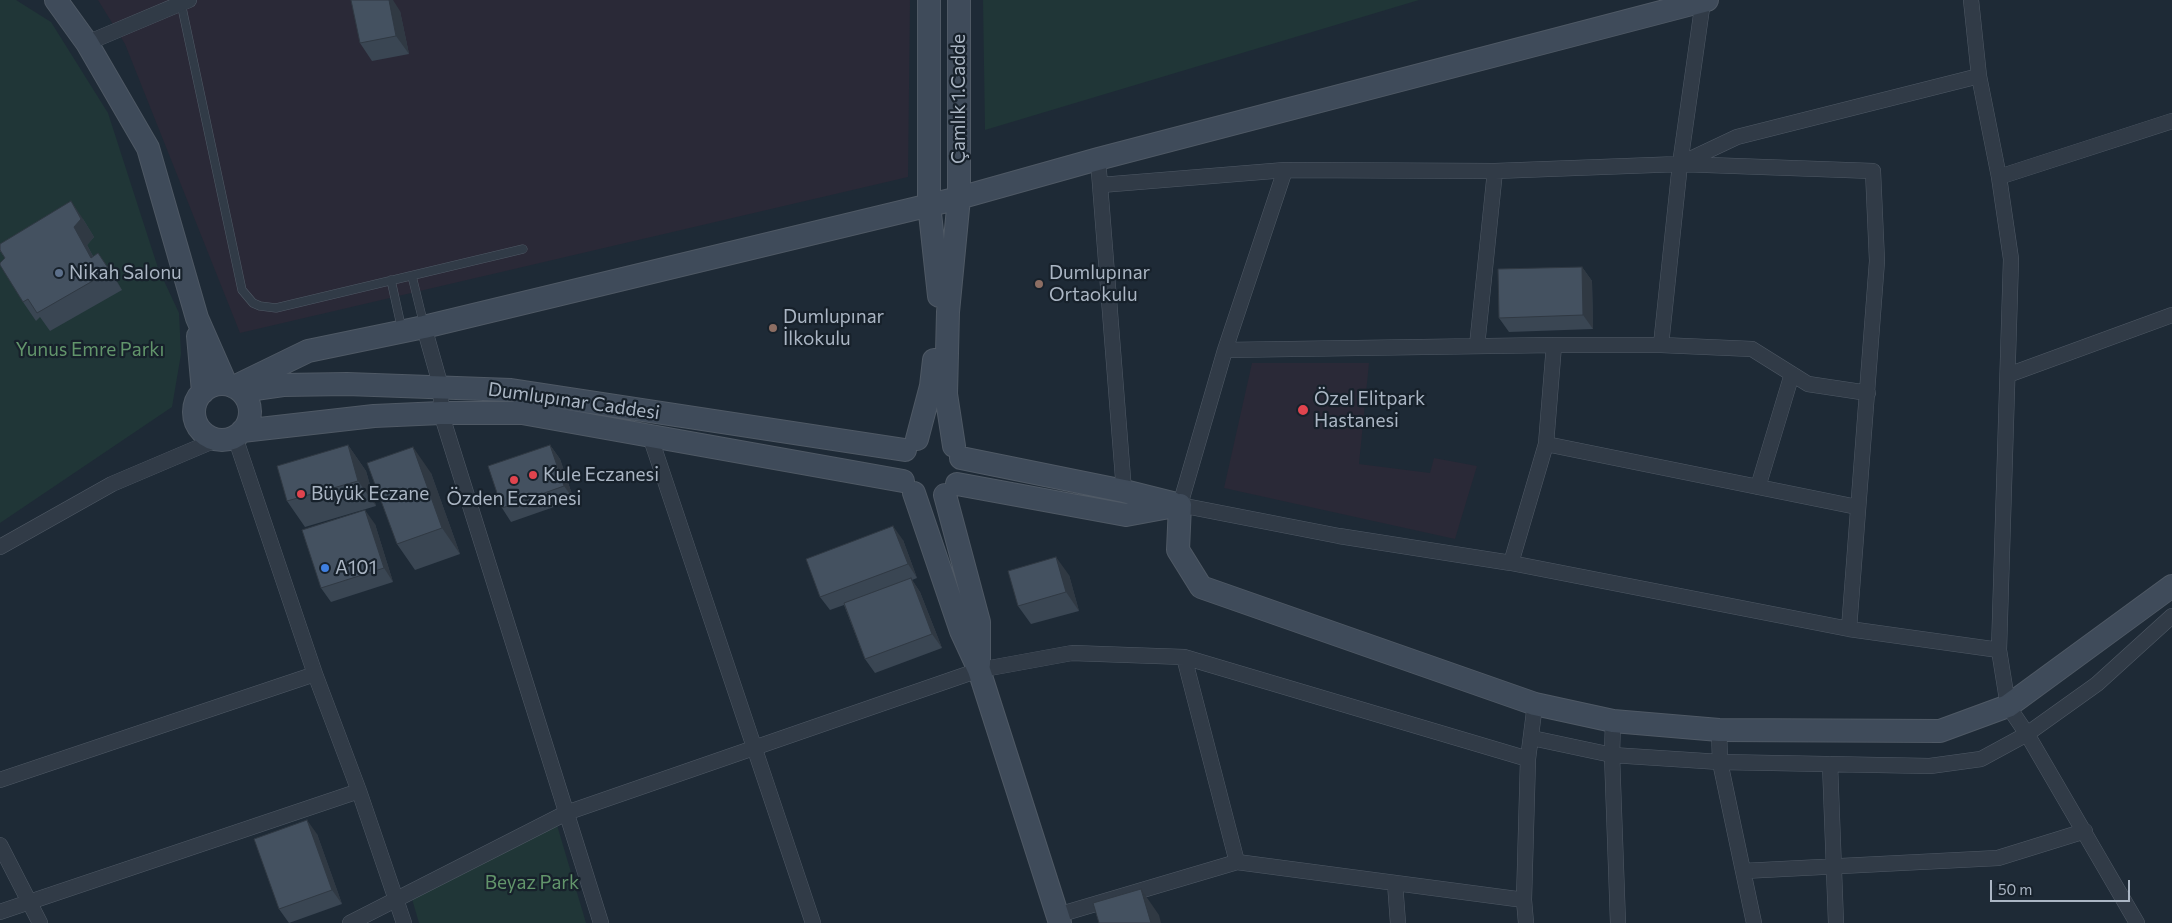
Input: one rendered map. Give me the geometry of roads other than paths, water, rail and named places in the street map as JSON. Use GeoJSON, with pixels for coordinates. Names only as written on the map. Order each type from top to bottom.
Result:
{"type":"FeatureCollection","features":[{"type":"Feature","properties":{"kind":"street"},"geometry":{"type":"LineString","coordinates":[[37,0],[60,6],[87,42],[148,148],[197,318],[203,392],[195,407],[197,424],[210,437],[232,436]]}},
{"type":"Feature","properties":{"kind":"street"},"geometry":{"type":"LineString","coordinates":[[929,0],[929,204],[939,297],[931,386],[911,444],[900,465],[961,632],[980,670],[1059,919],[1237,862],[1524,900]]}},
{"type":"Feature","properties":{"kind":"street","name":"Çamlık 1.Cadde"},"geometry":{"type":"LineString","coordinates":[[958,452],[946,394],[948,312],[959,198],[959,0]]}},
{"type":"Feature","properties":{"kind":"street"},"geometry":{"type":"LineString","coordinates":[[1971,0],[1979,76],[1999,177],[2011,259],[1999,650],[2008,706],[2027,734],[2137,923]]}},
{"type":"Feature","properties":{"kind":"street"},"geometry":{"type":"LineString","coordinates":[[87,42],[185,1]]}},
{"type":"Feature","properties":{"kind":"street"},"geometry":{"type":"LineString","coordinates":[[203,392],[218,384],[234,387],[308,352],[959,198],[1098,159],[1705,1],[1680,164],[1661,345]]}},
{"type":"Feature","properties":{"kind":"street"},"geometry":{"type":"LineString","coordinates":[[1680,164],[1737,137],[1979,76]]}},
{"type":"Feature","properties":{"kind":"street"},"geometry":{"type":"LineString","coordinates":[[1999,177],[2172,121]]}},
{"type":"Feature","properties":{"kind":"street"},"geometry":{"type":"LineString","coordinates":[[1098,159],[1124,491]]}},
{"type":"Feature","properties":{"kind":"street"},"geometry":{"type":"LineString","coordinates":[[1101,185],[1285,170],[1495,171],[1680,164],[1873,171],[1877,261],[1849,629]]}},
{"type":"Feature","properties":{"kind":"street"},"geometry":{"type":"LineString","coordinates":[[1285,170],[1226,350],[1180,505],[1178,550],[1201,587],[1535,704],[1613,721],[1719,730],[1940,731],[2008,706],[2172,586]]}},
{"type":"Feature","properties":{"kind":"street"},"geometry":{"type":"LineString","coordinates":[[1477,346],[1495,171]]}},
{"type":"Feature","properties":{"kind":"street"},"geometry":{"type":"LineString","coordinates":[[2008,375],[2172,315]]}},
{"type":"Feature","properties":{"kind":"street"},"geometry":{"type":"LineString","coordinates":[[0,547],[112,484],[232,436],[250,416],[247,398],[234,387],[197,318]]}},
{"type":"Feature","properties":{"kind":"street"},"geometry":{"type":"LineString","coordinates":[[424,326],[441,387],[441,413],[601,923]]}},
{"type":"Feature","properties":{"kind":"street"},"geometry":{"type":"LineString","coordinates":[[1226,350],[1554,345],[1661,345],[1752,348],[1808,384],[1868,393]]}},
{"type":"Feature","properties":{"kind":"street"},"geometry":{"type":"LineString","coordinates":[[1511,563],[1546,444],[1554,345]]}},
{"type":"Feature","properties":{"kind":"street"},"geometry":{"type":"LineString","coordinates":[[1758,487],[1792,374]]}},
{"type":"Feature","properties":{"kind":"street","name":"Dumlupınar Caddesi"},"geometry":{"type":"LineString","coordinates":[[234,387],[292,385],[511,390],[911,444]]}},
{"type":"Feature","properties":{"kind":"street","name":"Dumlupınar Caddesi"},"geometry":{"type":"LineString","coordinates":[[232,436],[374,416],[441,413],[522,413],[650,436],[908,487]]}},
{"type":"Feature","properties":{"kind":"street"},"geometry":{"type":"LineString","coordinates":[[232,436],[314,674],[359,791],[404,923]]}},
{"type":"Feature","properties":{"kind":"street"},"geometry":{"type":"LineString","coordinates":[[650,436],[813,923]]}},
{"type":"Feature","properties":{"kind":"street"},"geometry":{"type":"LineString","coordinates":[[911,444],[930,436],[944,439],[958,452],[1180,505],[1339,536],[1511,563],[1849,629],[1999,650]]}},
{"type":"Feature","properties":{"kind":"street"},"geometry":{"type":"LineString","coordinates":[[1546,444],[1857,506]]}},
{"type":"Feature","properties":{"kind":"street"},"geometry":{"type":"LineString","coordinates":[[958,452],[962,471],[951,489],[979,622],[980,670]]}},
{"type":"Feature","properties":{"kind":"street"},"geometry":{"type":"LineString","coordinates":[[908,487],[929,498],[951,489],[1126,514],[1180,505]]}},
{"type":"Feature","properties":{"kind":"street"},"geometry":{"type":"LineString","coordinates":[[1532,738],[1612,755],[1720,762],[1930,766],[1981,759],[2027,734],[2097,684],[2172,616]]}},
{"type":"Feature","properties":{"kind":"street"},"geometry":{"type":"LineString","coordinates":[[350,923],[566,813],[980,670],[1072,653],[1184,657],[1528,759]]}},
{"type":"Feature","properties":{"kind":"street"},"geometry":{"type":"LineString","coordinates":[[1184,657],[1237,862]]}},
{"type":"Feature","properties":{"kind":"street"},"geometry":{"type":"LineString","coordinates":[[0,780],[314,674]]}},
{"type":"Feature","properties":{"kind":"street"},"geometry":{"type":"LineString","coordinates":[[1526,923],[1524,900],[1528,759],[1535,704]]}},
{"type":"Feature","properties":{"kind":"street"},"geometry":{"type":"LineString","coordinates":[[1613,721],[1612,755],[1618,923]]}},
{"type":"Feature","properties":{"kind":"street"},"geometry":{"type":"LineString","coordinates":[[1719,730],[1720,762],[1754,923]]}},
{"type":"Feature","properties":{"kind":"street"},"geometry":{"type":"LineString","coordinates":[[1830,764],[1836,923]]}},
{"type":"Feature","properties":{"kind":"street"},"geometry":{"type":"LineString","coordinates":[[0,912],[359,791]]}},
{"type":"Feature","properties":{"kind":"street"},"geometry":{"type":"LineString","coordinates":[[1744,871],[1998,858],[2084,831]]}},
{"type":"Feature","properties":{"kind":"street"},"geometry":{"type":"LineString","coordinates":[[0,845],[40,923]]}},
{"type":"Feature","properties":{"kind":"street"},"geometry":{"type":"LineString","coordinates":[[1395,883],[1398,923]]}},
{"type":"Feature","properties":{"kind":"lane"},"geometry":{"type":"LineString","coordinates":[[185,1],[242,290],[246,297],[260,306],[276,308],[523,249]]}},
{"type":"Feature","properties":{"kind":"lane"},"geometry":{"type":"LineString","coordinates":[[412,276],[424,326]]}},
{"type":"Feature","properties":{"kind":"lane"},"geometry":{"type":"LineString","coordinates":[[391,280],[402,331]]}},
{"type":"Feature","properties":{"kind":"place","name":"Nikah Salonu"},"geometry":{"type":"Point","coordinates":[59,273]}},
{"type":"Feature","properties":{"kind":"place","name":"Dumlupınar Ortaokulu"},"geometry":{"type":"Point","coordinates":[1039,284]}},
{"type":"Feature","properties":{"kind":"place","name":"Dumlupınar İlkokulu"},"geometry":{"type":"Point","coordinates":[773,328]}},
{"type":"Feature","properties":{"kind":"place","name":"Özel Elitpark Hastanesi"},"geometry":{"type":"Point","coordinates":[1303,410]}},
{"type":"Feature","properties":{"kind":"place","name":"Kule Eczanesi"},"geometry":{"type":"Point","coordinates":[533,475]}},
{"type":"Feature","properties":{"kind":"place","name":"Özden Eczanesi"},"geometry":{"type":"Point","coordinates":[514,480]}},
{"type":"Feature","properties":{"kind":"place","name":"Büyük Eczane"},"geometry":{"type":"Point","coordinates":[301,494]}},
{"type":"Feature","properties":{"kind":"place","name":"A101"},"geometry":{"type":"Point","coordinates":[325,568]}},
{"type":"Feature","properties":{"kind":"park label","name":"Yunus Emre Parkı"},"geometry":{"type":"Point","coordinates":[90,350]}},
{"type":"Feature","properties":{"kind":"park label","name":"Beyaz Park"},"geometry":{"type":"Point","coordinates":[532,883]}}]}
